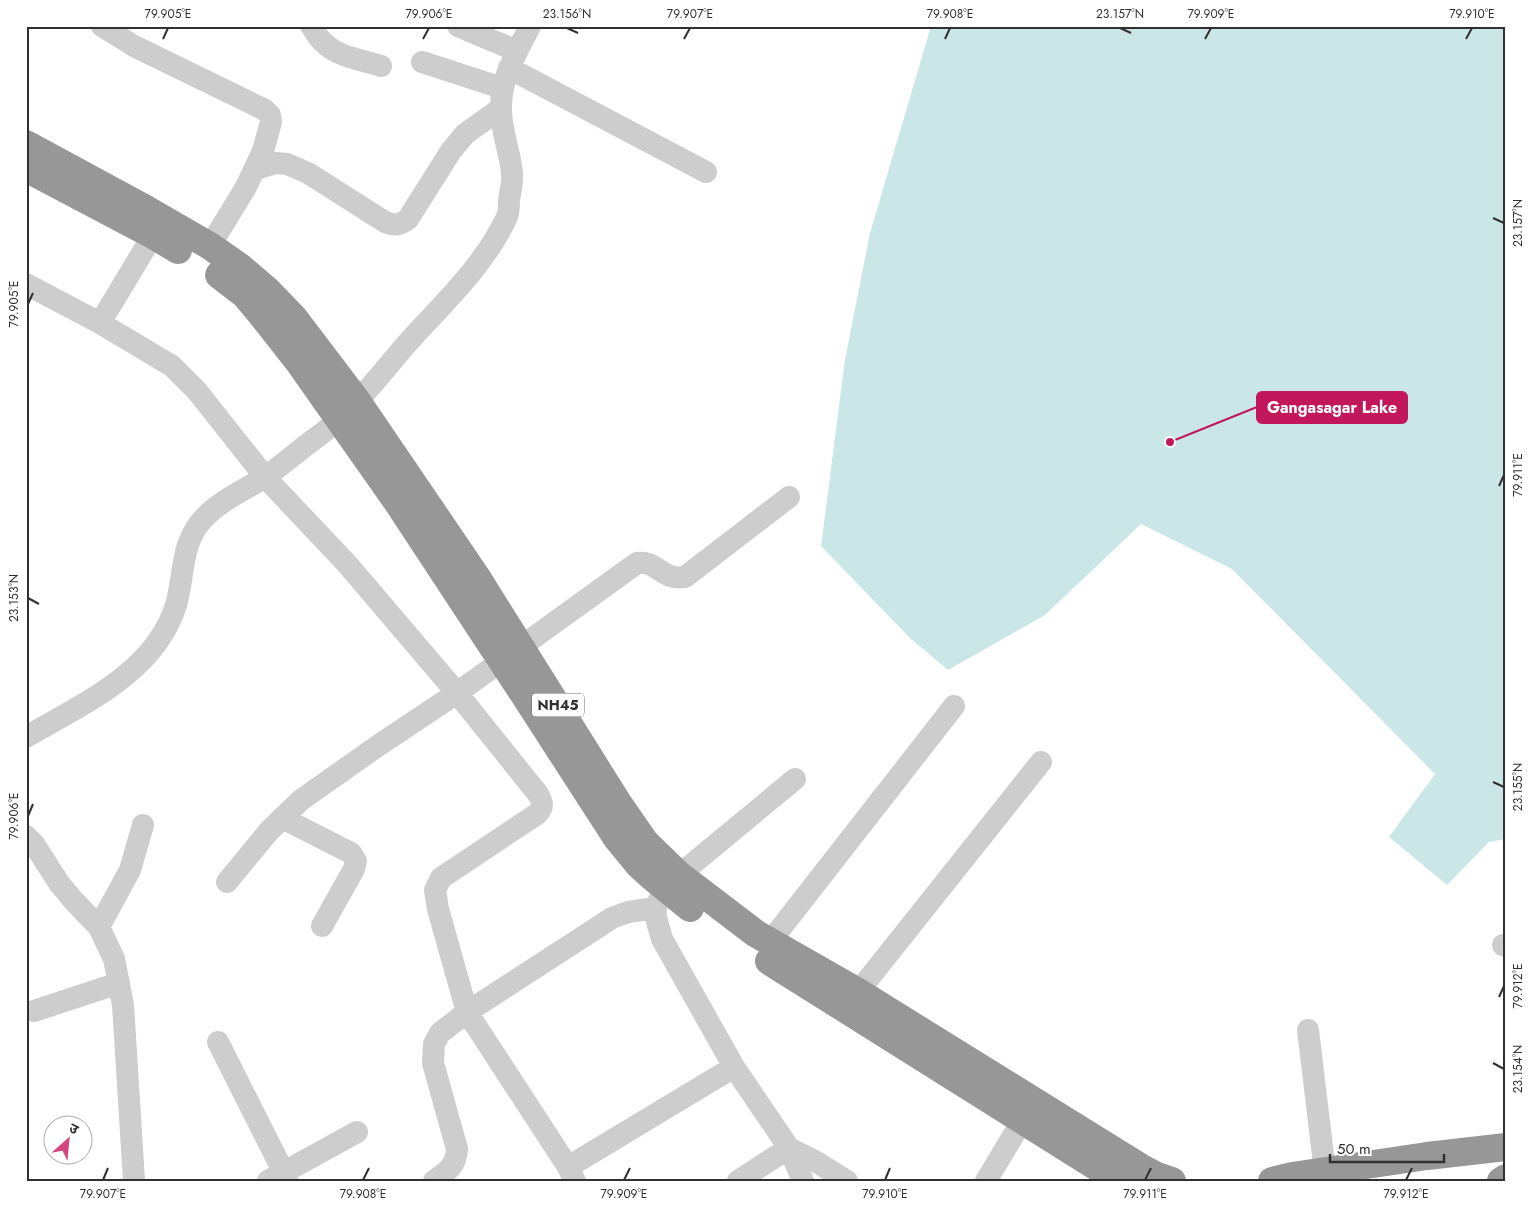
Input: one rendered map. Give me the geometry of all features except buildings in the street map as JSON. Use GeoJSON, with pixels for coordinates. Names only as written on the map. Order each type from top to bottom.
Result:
{"type":"FeatureCollection","features":[{"type":"Feature","properties":{"kind":"highway","name":"NH45"},"geometry":{"type":"LineString","coordinates":[[26,144],[210,246],[240,267],[268,291],[294,318],[358,401],[476,576],[511,655],[526,696],[616,837],[639,864],[667,891],[744,945],[1022,1121],[1130,1176],[1158,1176],[1172,1181]]}},
{"type":"Feature","properties":{"kind":"highway","name":"NH45"},"geometry":{"type":"LineString","coordinates":[[26,168],[153,235],[211,269],[244,296],[261,314],[298,361],[398,503],[511,655]]}},
{"type":"Feature","properties":{"kind":"highway","name":"NH45"},"geometry":{"type":"LineString","coordinates":[[667,891],[716,904],[770,942],[858,992],[1130,1176]]}},
{"type":"Feature","properties":{"kind":"highway"},"geometry":{"type":"LineString","coordinates":[[1272,1181],[1427,1156],[1506,1147]]}},
{"type":"Feature","properties":{"kind":"highway"},"geometry":{"type":"LineString","coordinates":[[1427,1156],[1497,1164],[1506,1168]]}},
{"type":"Feature","properties":{"kind":"highway"},"geometry":{"type":"LineString","coordinates":[[1501,1181],[1506,1178]]}},
{"type":"Feature","properties":{"kind":"street"},"geometry":{"type":"LineString","coordinates":[[102,26],[134,46],[265,110],[270,115],[271,122],[256,169],[210,246]]}},
{"type":"Feature","properties":{"kind":"street"},"geometry":{"type":"LineString","coordinates":[[311,26],[321,41],[329,47],[344,55],[382,66]]}},
{"type":"Feature","properties":{"kind":"street"},"geometry":{"type":"LineString","coordinates":[[26,737],[111,687],[129,673],[150,651],[165,631],[176,606],[182,579],[185,550],[192,534],[202,520],[215,506],[265,477],[338,420],[358,401],[460,286],[492,245],[508,216],[512,175],[507,79],[458,26]]}},
{"type":"Feature","properties":{"kind":"street"},"geometry":{"type":"LineString","coordinates":[[256,169],[275,163],[287,164],[308,173],[385,222],[393,225],[401,224],[408,218],[451,151],[507,79],[530,26]]}},
{"type":"Feature","properties":{"kind":"street"},"geometry":{"type":"LineString","coordinates":[[422,62],[507,79],[706,172]]}},
{"type":"Feature","properties":{"kind":"street"},"geometry":{"type":"LineString","coordinates":[[100,323],[153,235]]}},
{"type":"Feature","properties":{"kind":"street"},"geometry":{"type":"LineString","coordinates":[[26,284],[100,323],[172,366],[197,391],[265,477],[348,565],[457,693],[538,794],[542,803],[541,809],[537,814],[441,878],[435,890],[438,909],[467,1012],[572,1174],[734,1067]]}},
{"type":"Feature","properties":{"kind":"street"},"geometry":{"type":"LineString","coordinates":[[227,882],[269,830],[301,800],[378,745],[511,655],[637,563],[644,562],[675,579],[685,577],[789,497]]}},
{"type":"Feature","properties":{"kind":"street"},"geometry":{"type":"LineString","coordinates":[[770,942],[954,706]]}},
{"type":"Feature","properties":{"kind":"street"},"geometry":{"type":"LineString","coordinates":[[858,992],[1041,762]]}},
{"type":"Feature","properties":{"kind":"street"},"geometry":{"type":"LineString","coordinates":[[434,1181],[452,1168],[457,1159],[458,1149],[432,1063],[434,1044],[440,1033],[467,1012],[612,918],[628,912],[667,891],[795,779]]}},
{"type":"Feature","properties":{"kind":"street"},"geometry":{"type":"LineString","coordinates":[[282,818],[351,853],[356,861],[354,869],[322,926]]}},
{"type":"Feature","properties":{"kind":"street"},"geometry":{"type":"LineString","coordinates":[[99,927],[130,870],[143,825]]}},
{"type":"Feature","properties":{"kind":"street"},"geometry":{"type":"LineString","coordinates":[[26,836],[34,844],[59,883],[99,927],[114,960],[123,1005],[134,1181]]}},
{"type":"Feature","properties":{"kind":"street"},"geometry":{"type":"LineString","coordinates":[[667,891],[657,921],[662,939],[734,1067],[789,1148],[803,1181]]}},
{"type":"Feature","properties":{"kind":"street"},"geometry":{"type":"LineString","coordinates":[[34,1011],[119,983]]}},
{"type":"Feature","properties":{"kind":"street"},"geometry":{"type":"LineString","coordinates":[[1308,1030],[1325,1172]]}},
{"type":"Feature","properties":{"kind":"street"},"geometry":{"type":"LineString","coordinates":[[218,1042],[280,1178],[357,1132]]}},
{"type":"Feature","properties":{"kind":"street"},"geometry":{"type":"LineString","coordinates":[[986,1181],[1022,1121]]}},
{"type":"Feature","properties":{"kind":"street"},"geometry":{"type":"LineString","coordinates":[[738,1181],[789,1148]]}},
{"type":"Feature","properties":{"kind":"street"},"geometry":{"type":"LineString","coordinates":[[789,1148],[816,1161],[847,1181]]}},
{"type":"Feature","properties":{"kind":"water"},"geometry":{"type":"Polygon","coordinates":[[[931,26],[1506,26],[1506,839],[1489,842],[1447,885],[1389,837],[1435,774],[1232,569],[1141,524],[1045,615],[948,670],[910,638],[821,546],[845,360],[870,233],[931,26]]]}},
{"type":"Feature","properties":{"kind":"place","name":"Gangasagar Lake"},"geometry":{"type":"Point","coordinates":[1170,442]}}]}
